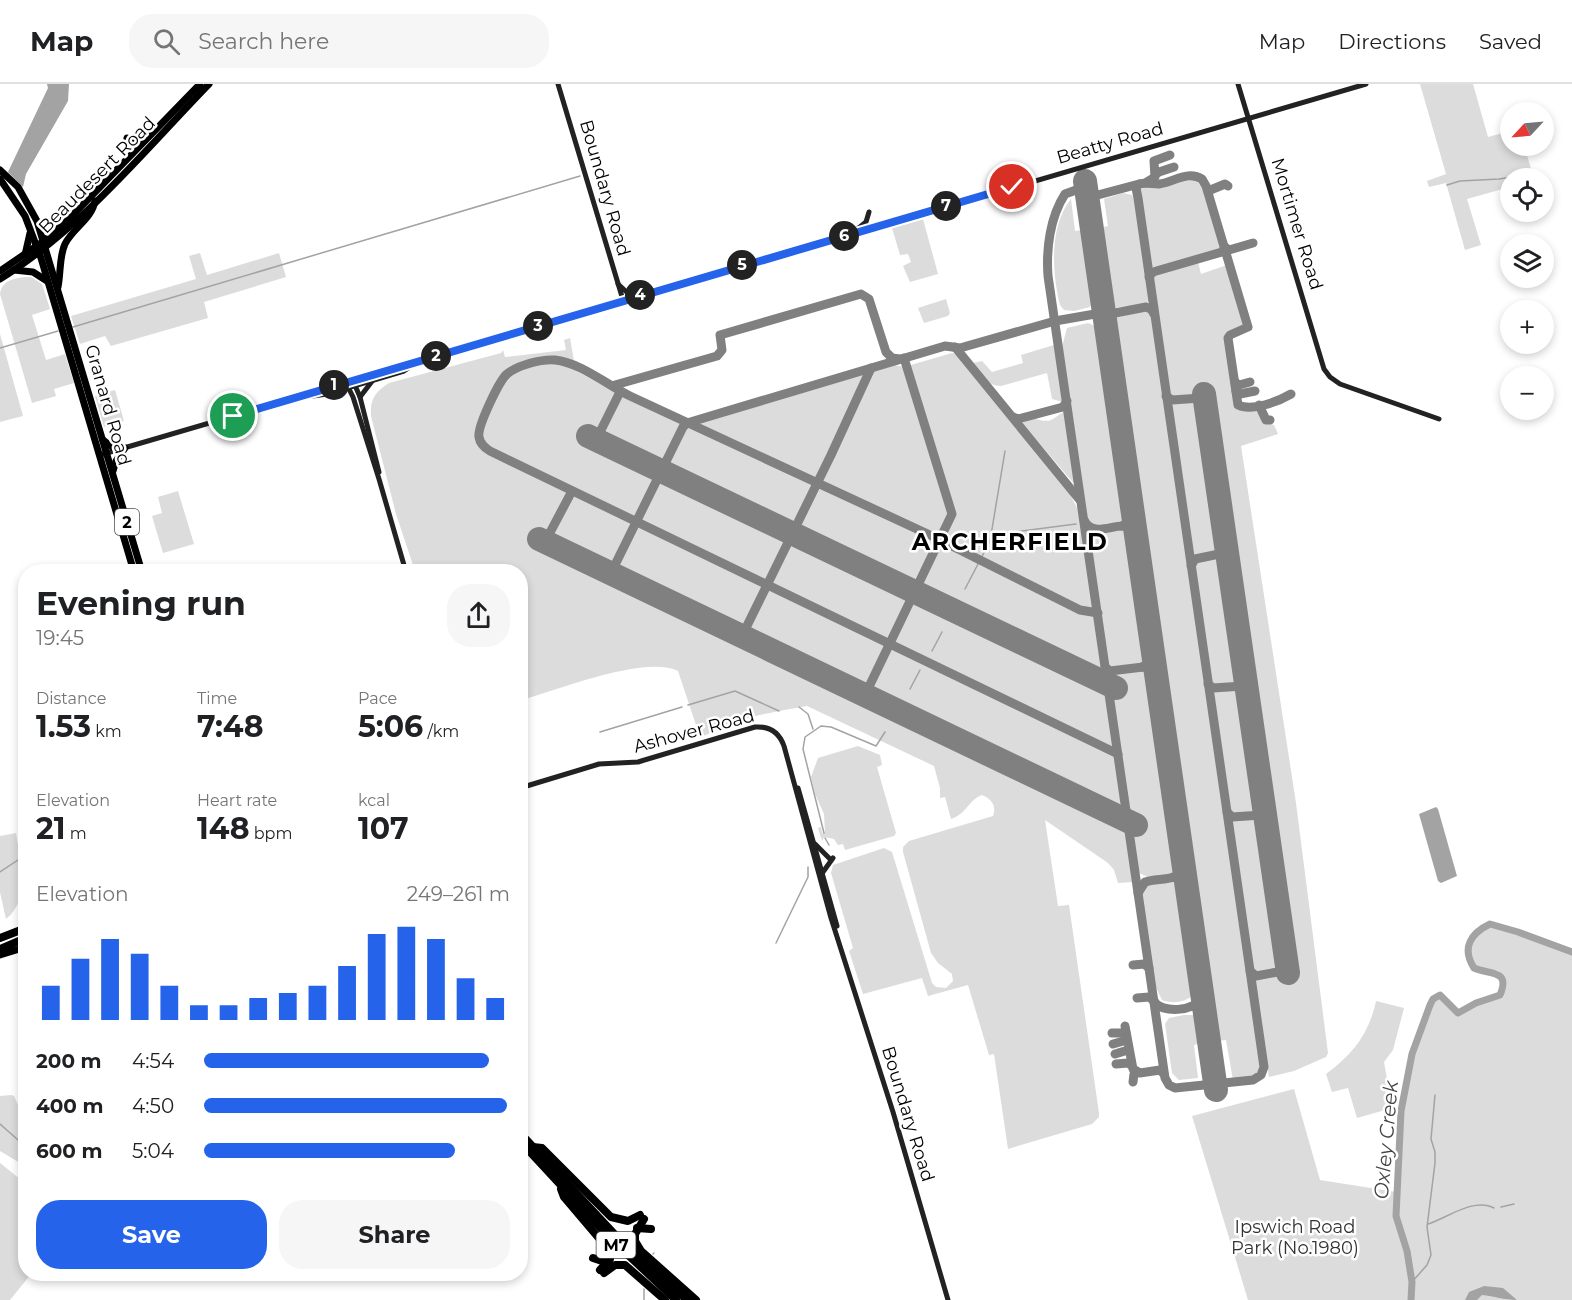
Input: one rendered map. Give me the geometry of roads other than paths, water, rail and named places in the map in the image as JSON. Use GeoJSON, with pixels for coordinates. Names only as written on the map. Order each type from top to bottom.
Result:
{"type":"FeatureCollection","features":[{"type":"Feature","properties":{"kind":"highway","name":"Beaudesert Road"},"geometry":{"type":"LineString","coordinates":[[45,245],[200,84]]}},
{"type":"Feature","properties":{"kind":"highway","name":"Beaudesert Road"},"geometry":{"type":"LineString","coordinates":[[0,279],[45,245],[95,201],[208,84]]}},
{"type":"Feature","properties":{"kind":"highway"},"geometry":{"type":"LineString","coordinates":[[127,138],[145,140]]}},
{"type":"Feature","properties":{"kind":"highway","name":"2"},"geometry":{"type":"LineString","coordinates":[[0,170],[18,188],[37,221],[45,245]]}},
{"type":"Feature","properties":{"kind":"highway","name":"2"},"geometry":{"type":"LineString","coordinates":[[0,179],[17,202],[38,250]]}},
{"type":"Feature","properties":{"kind":"highway"},"geometry":{"type":"LineString","coordinates":[[58,288],[64,247],[70,236],[94,209],[95,201]]}},
{"type":"Feature","properties":{"kind":"highway"},"geometry":{"type":"LineString","coordinates":[[37,221],[47,228],[58,229]]}},
{"type":"Feature","properties":{"kind":"highway"},"geometry":{"type":"LineString","coordinates":[[25,255],[31,231]]}},
{"type":"Feature","properties":{"kind":"highway","name":"Granard Road"},"geometry":{"type":"LineString","coordinates":[[45,245],[103,440],[103,454],[113,473],[140,564]]}},
{"type":"Feature","properties":{"kind":"highway","name":"Beaudesert Road"},"geometry":{"type":"LineString","coordinates":[[0,271],[25,255],[38,250]]}},
{"type":"Feature","properties":{"kind":"highway","name":"Granard Road"},"geometry":{"type":"LineString","coordinates":[[38,250],[103,454],[132,564]]}},
{"type":"Feature","properties":{"kind":"highway"},"geometry":{"type":"LineString","coordinates":[[14,270],[33,272],[47,281]]}},
{"type":"Feature","properties":{"kind":"highway"},"geometry":{"type":"LineString","coordinates":[[103,440],[116,450]]}},
{"type":"Feature","properties":{"kind":"highway"},"geometry":{"type":"LineString","coordinates":[[113,473],[116,461],[125,448]]}},
{"type":"Feature","properties":{"kind":"highway"},"geometry":{"type":"LineString","coordinates":[[0,937],[18,929]]}},
{"type":"Feature","properties":{"kind":"highway"},"geometry":{"type":"LineString","coordinates":[[0,948],[18,941]]}},
{"type":"Feature","properties":{"kind":"highway"},"geometry":{"type":"LineString","coordinates":[[0,955],[18,949]]}},
{"type":"Feature","properties":{"kind":"highway","name":"M7"},"geometry":{"type":"LineString","coordinates":[[528,1142],[618,1238],[687,1300]]}},
{"type":"Feature","properties":{"kind":"highway"},"geometry":{"type":"LineString","coordinates":[[533,1147],[542,1148],[611,1217],[628,1221],[642,1217],[635,1237],[640,1251],[696,1300]]}},
{"type":"Feature","properties":{"kind":"highway","name":"M7"},"geometry":{"type":"LineString","coordinates":[[528,1150],[614,1242],[676,1300]]}},
{"type":"Feature","properties":{"kind":"highway"},"geometry":{"type":"LineString","coordinates":[[560,1185],[564,1197],[609,1250],[612,1264]]}},
{"type":"Feature","properties":{"kind":"highway"},"geometry":{"type":"LineString","coordinates":[[637,1228],[651,1229]]}},
{"type":"Feature","properties":{"kind":"highway"},"geometry":{"type":"LineString","coordinates":[[593,1258],[628,1267],[665,1300]]}},
{"type":"Feature","properties":{"kind":"highway"},"geometry":{"type":"LineString","coordinates":[[612,1264],[604,1274],[612,1264]]}},
{"type":"Feature","properties":{"kind":"main road","name":"Boundary Road"},"geometry":{"type":"LineString","coordinates":[[558,84],[623,300]]}},
{"type":"Feature","properties":{"kind":"main road","name":"Mortimer Road"},"geometry":{"type":"LineString","coordinates":[[1238,84],[1327,373],[1333,380],[1351,388],[1439,419]]}},
{"type":"Feature","properties":{"kind":"main road","name":"Beatty Road"},"geometry":{"type":"LineString","coordinates":[[103,454],[1366,84]]}},
{"type":"Feature","properties":{"kind":"main road"},"geometry":{"type":"LineString","coordinates":[[843,236],[857,230],[866,222],[869,212]]}},
{"type":"Feature","properties":{"kind":"main road"},"geometry":{"type":"LineString","coordinates":[[618,284],[633,298]]}},
{"type":"Feature","properties":{"kind":"main road","name":"Beatty Road"},"geometry":{"type":"LineString","coordinates":[[350,383],[373,380],[404,371],[413,364]]}},
{"type":"Feature","properties":{"kind":"main road"},"geometry":{"type":"LineString","coordinates":[[360,397],[373,380]]}},
{"type":"Feature","properties":{"kind":"main road"},"geometry":{"type":"LineString","coordinates":[[350,383],[360,397],[380,479]]}},
{"type":"Feature","properties":{"kind":"main road"},"geometry":{"type":"LineString","coordinates":[[350,383],[404,564]]}},
{"type":"Feature","properties":{"kind":"main road","name":"Ashover Road"},"geometry":{"type":"LineString","coordinates":[[528,786],[599,764],[638,762],[750,728],[770,729]]}},
{"type":"Feature","properties":{"kind":"main road","name":"Boundary Road"},"geometry":{"type":"LineString","coordinates":[[770,729],[781,738],[815,844],[839,937]]}},
{"type":"Feature","properties":{"kind":"main road","name":"Boundary Road"},"geometry":{"type":"LineString","coordinates":[[792,775],[804,824],[948,1300]]}},
{"type":"Feature","properties":{"kind":"main road"},"geometry":{"type":"LineString","coordinates":[[815,844],[832,859],[823,872]]}},
{"type":"Feature","properties":{"kind":"waterway"},"geometry":{"type":"LineString","coordinates":[[73,327],[580,176]]}},
{"type":"Feature","properties":{"kind":"waterway"},"geometry":{"type":"LineString","coordinates":[[1447,185],[1460,181],[1500,179]]}},
{"type":"Feature","properties":{"kind":"waterway"},"geometry":{"type":"LineString","coordinates":[[0,348],[58,331]]}},
{"type":"Feature","properties":{"kind":"waterway"},"geometry":{"type":"LineString","coordinates":[[965,589],[990,541],[1005,451]]}},
{"type":"Feature","properties":{"kind":"waterway"},"geometry":{"type":"LineString","coordinates":[[991,535],[1076,524]]}},
{"type":"Feature","properties":{"kind":"waterway"},"geometry":{"type":"LineString","coordinates":[[932,651],[942,632]]}},
{"type":"Feature","properties":{"kind":"waterway"},"geometry":{"type":"LineString","coordinates":[[910,689],[920,670]]}},
{"type":"Feature","properties":{"kind":"waterway"},"geometry":{"type":"LineString","coordinates":[[688,705],[735,691],[779,711]]}},
{"type":"Feature","properties":{"kind":"waterway"},"geometry":{"type":"LineString","coordinates":[[600,732],[682,707]]}},
{"type":"Feature","properties":{"kind":"waterway"},"geometry":{"type":"LineString","coordinates":[[799,707],[808,714],[813,729]]}},
{"type":"Feature","properties":{"kind":"waterway"},"geometry":{"type":"LineString","coordinates":[[824,833],[803,749],[805,737],[821,726],[831,727],[876,746],[885,732]]}},
{"type":"Feature","properties":{"kind":"waterway"},"geometry":{"type":"LineString","coordinates":[[825,838],[829,845]]}},
{"type":"Feature","properties":{"kind":"waterway"},"geometry":{"type":"LineString","coordinates":[[0,872],[18,860]]}},
{"type":"Feature","properties":{"kind":"waterway"},"geometry":{"type":"LineString","coordinates":[[776,943],[808,877],[808,867]]}},
{"type":"Feature","properties":{"kind":"waterway","name":"Oxley Creek"},"geometry":{"type":"LineString","coordinates":[[1411,1300],[1412,1282],[1407,1251],[1396,1216],[1401,1111],[1412,1054],[1430,1005],[1433,999],[1440,995],[1458,1013],[1476,1003],[1500,995],[1503,987],[1501,977],[1474,968],[1468,954],[1473,937],[1490,924],[1572,952]]}},
{"type":"Feature","properties":{"kind":"waterway"},"geometry":{"type":"LineString","coordinates":[[1412,1282],[1427,1265],[1431,1255],[1427,1227],[1435,1163],[1435,1152],[1431,1139],[1435,1095]]}},
{"type":"Feature","properties":{"kind":"waterway"},"geometry":{"type":"LineString","coordinates":[[0,1124],[18,1140]]}},
{"type":"Feature","properties":{"kind":"waterway"},"geometry":{"type":"LineString","coordinates":[[1501,1207],[1514,1204]]}},
{"type":"Feature","properties":{"kind":"waterway"},"geometry":{"type":"LineString","coordinates":[[1428,1224],[1469,1207],[1486,1205],[1494,1208]]}},
{"type":"Feature","properties":{"kind":"waterway"},"geometry":{"type":"LineString","coordinates":[[644,1289],[644,1300]]}},
{"type":"Feature","properties":{"kind":"district","name":"ARCHERFIELD"},"geometry":{"type":"Point","coordinates":[1010,542]}},
{"type":"Feature","properties":{"kind":"park label","name":"Ipswich Road Park (No.1980)"},"geometry":{"type":"Point","coordinates":[1295,1237]}}]}
